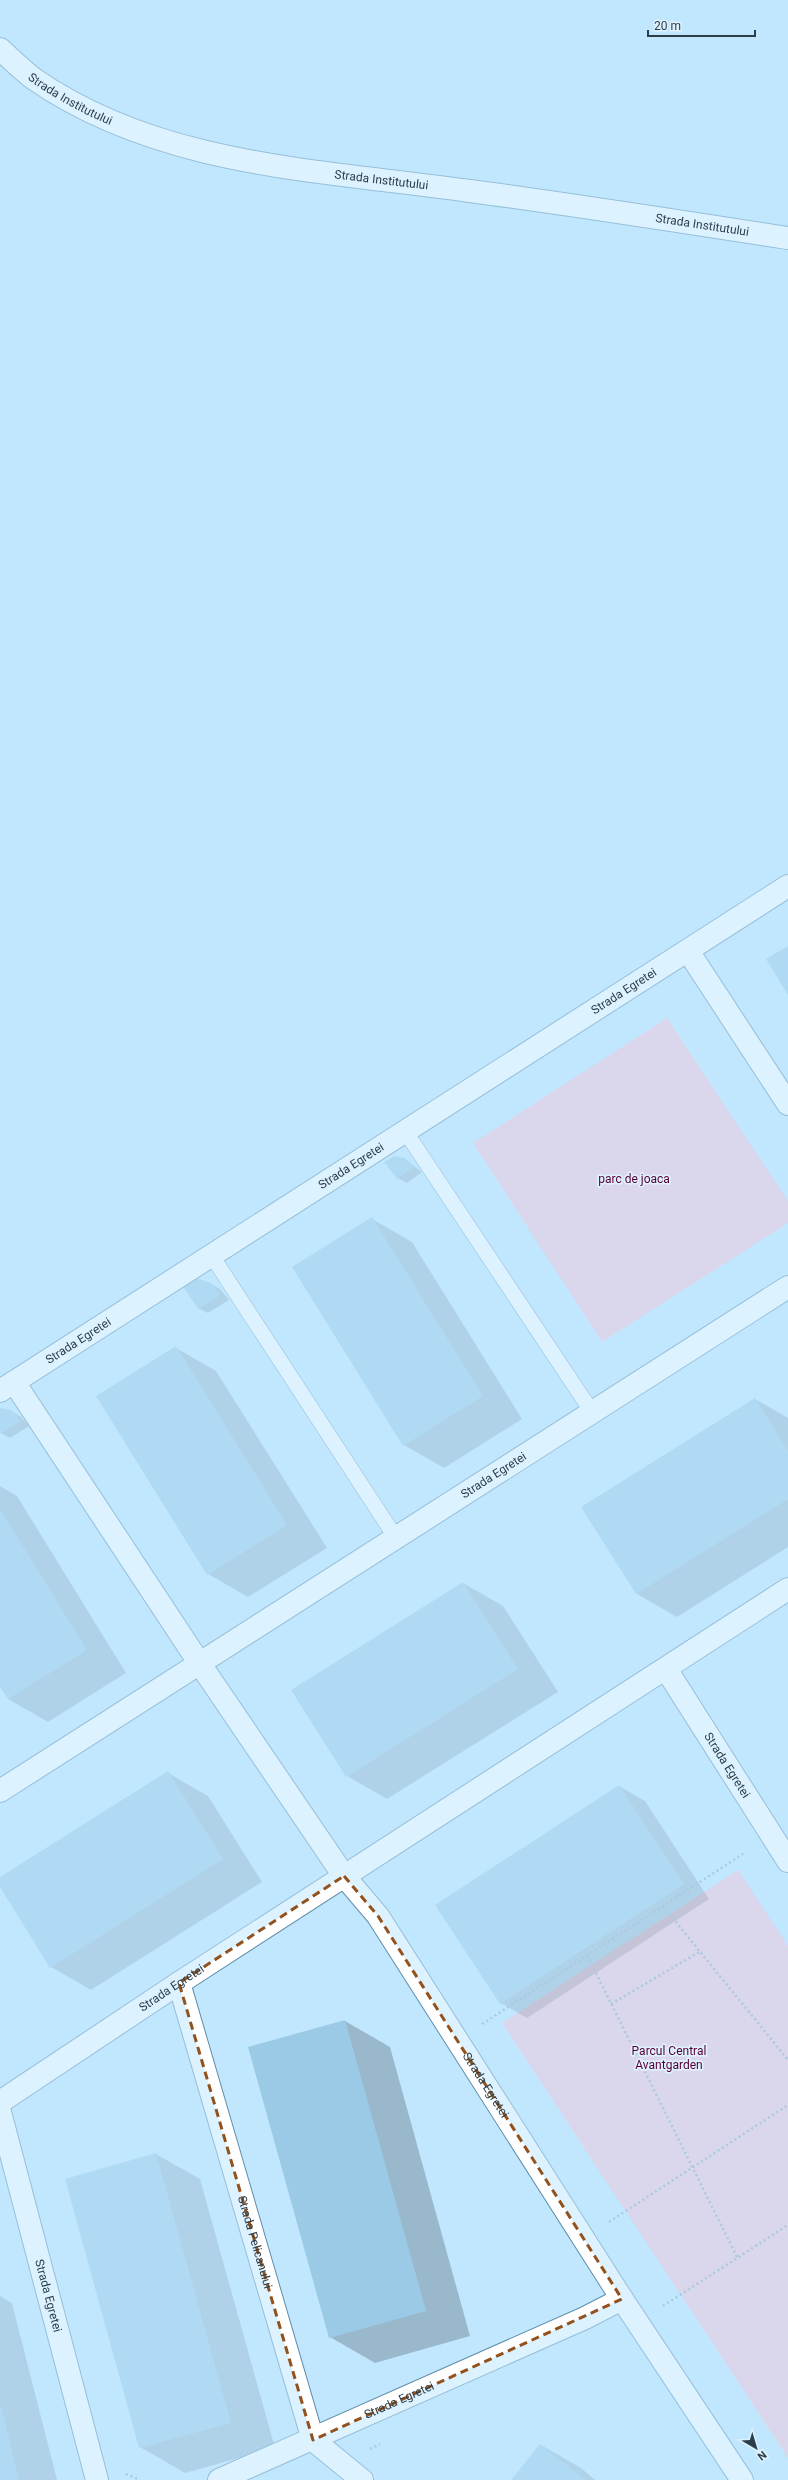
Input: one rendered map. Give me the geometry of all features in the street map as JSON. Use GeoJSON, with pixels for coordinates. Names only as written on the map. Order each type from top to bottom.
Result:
{"type":"FeatureCollection","features":[{"type":"Feature","properties":{"kind":"street","name":"Strada Institutului"},"geometry":{"type":"LineString","coordinates":[[0,49],[34,78],[97,115],[167,141],[254,163],[469,190],[788,238]]}},
{"type":"Feature","properties":{"kind":"street","name":"Strada Egretei"},"geometry":{"type":"LineString","coordinates":[[742,2480],[622,2299],[378,1916],[344,1876],[200,1664],[7,1387],[788,886]]}},
{"type":"Feature","properties":{"kind":"street"},"geometry":{"type":"LineString","coordinates":[[688,951],[788,1104]]}},
{"type":"Feature","properties":{"kind":"street","name":"Strada Egretei"},"geometry":{"type":"LineString","coordinates":[[1,1790],[788,1287]]}},
{"type":"Feature","properties":{"kind":"street","name":"Strada Egretei"},"geometry":{"type":"LineString","coordinates":[[0,2102],[179,1983],[788,1590]]}},
{"type":"Feature","properties":{"kind":"street","name":"Strada Egretei"},"geometry":{"type":"LineString","coordinates":[[666,1669],[788,1861]]}},
{"type":"Feature","properties":{"kind":"street","name":"Strada Pelicanului"},"geometry":{"type":"LineString","coordinates":[[179,1983],[313,2440]]}},
{"type":"Feature","properties":{"kind":"street","name":"Strada Egretei"},"geometry":{"type":"LineString","coordinates":[[0,2112],[97,2480]]}},
{"type":"Feature","properties":{"kind":"street","name":"Strada Egretei"},"geometry":{"type":"LineString","coordinates":[[219,2480],[313,2440],[585,2318],[622,2299]]}},
{"type":"Feature","properties":{"kind":"street"},"geometry":{"type":"LineString","coordinates":[[313,2440],[362,2480]]}},
{"type":"Feature","properties":{"kind":"lane"},"geometry":{"type":"LineString","coordinates":[[405,1132],[592,1412]]}},
{"type":"Feature","properties":{"kind":"lane"},"geometry":{"type":"LineString","coordinates":[[212,1256],[396,1538]]}},
{"type":"Feature","properties":{"kind":"path"},"geometry":{"type":"LineString","coordinates":[[457,2041],[772,1835]]}},
{"type":"Feature","properties":{"kind":"path"},"geometry":{"type":"LineString","coordinates":[[663,1906],[788,2060]]}},
{"type":"Feature","properties":{"kind":"path"},"geometry":{"type":"LineString","coordinates":[[611,2004],[700,1951]]}},
{"type":"Feature","properties":{"kind":"path"},"geometry":{"type":"LineString","coordinates":[[587,1955],[738,2258]]}},
{"type":"Feature","properties":{"kind":"path"},"geometry":{"type":"LineString","coordinates":[[584,2239],[788,2105]]}},
{"type":"Feature","properties":{"kind":"highlighted area"},"geometry":{"type":"Polygon","coordinates":[[[344,1876],[378,1916],[622,2299],[313,2440],[179,1983],[344,1876]]]}},
{"type":"Feature","properties":{"kind":"green space","name":"parc de joaca"},"geometry":{"type":"Polygon","coordinates":[[[667,1018],[788,1201],[788,1223],[602,1342],[473,1143],[667,1018]]]}},
{"type":"Feature","properties":{"kind":"green space","name":"Parcul Central Avantgarden"},"geometry":{"type":"Polygon","coordinates":[[[738,1870],[788,1946],[788,2458],[502,2023],[738,1870]]]}},
{"type":"Feature","properties":{"kind":"building"},"geometry":{"type":"Polygon","coordinates":[[[788,946],[788,995],[766,959],[788,946]]]}},
{"type":"Feature","properties":{"kind":"building"},"geometry":{"type":"Polygon","coordinates":[[[394,1156],[405,1158],[414,1166],[397,1179],[384,1162],[394,1156]]]}},
{"type":"Feature","properties":{"kind":"building"},"geometry":{"type":"Polygon","coordinates":[[[372,1217],[483,1396],[403,1446],[292,1267],[372,1217]]]}},
{"type":"Feature","properties":{"kind":"building"},"geometry":{"type":"Polygon","coordinates":[[[196,1278],[211,1283],[220,1295],[198,1309],[183,1286],[196,1278]]]}},
{"type":"Feature","properties":{"kind":"building"},"geometry":{"type":"Polygon","coordinates":[[[176,1346],[287,1525],[207,1575],[96,1396],[176,1346]]]}},
{"type":"Feature","properties":{"kind":"building"},"geometry":{"type":"Polygon","coordinates":[[[755,1398],[788,1451],[788,1499],[636,1594],[581,1507],[755,1398]]]}},
{"type":"Feature","properties":{"kind":"building"},"geometry":{"type":"Polygon","coordinates":[[[0,1408],[11,1410],[21,1421],[0,1434],[0,1408]]]}},
{"type":"Feature","properties":{"kind":"building"},"geometry":{"type":"Polygon","coordinates":[[[0,1509],[87,1650],[8,1699],[0,1687],[0,1509]]]}},
{"type":"Feature","properties":{"kind":"building"},"geometry":{"type":"Polygon","coordinates":[[[463,1582],[518,1669],[346,1777],[291,1690],[463,1582]]]}},
{"type":"Feature","properties":{"kind":"building"},"geometry":{"type":"Polygon","coordinates":[[[168,1771],[223,1859],[50,1968],[0,1887],[0,1877],[168,1771]]]}},
{"type":"Feature","properties":{"kind":"building"},"geometry":{"type":"Polygon","coordinates":[[[619,1785],[684,1884],[500,2004],[435,1905],[619,1785]]]}},
{"type":"Feature","properties":{"kind":"building"},"geometry":{"type":"Polygon","coordinates":[[[345,2020],[426,2311],[329,2338],[248,2047],[345,2020]]]}},
{"type":"Feature","properties":{"kind":"building"},"geometry":{"type":"Polygon","coordinates":[[[156,2153],[231,2423],[139,2448],[65,2179],[156,2153]]]}},
{"type":"Feature","properties":{"kind":"building"},"geometry":{"type":"Polygon","coordinates":[[[1,2406],[19,2480],[0,2480],[1,2406]]]}},
{"type":"Feature","properties":{"kind":"building"},"geometry":{"type":"Polygon","coordinates":[[[540,2444],[586,2480],[511,2480],[540,2444]]]}}]}
